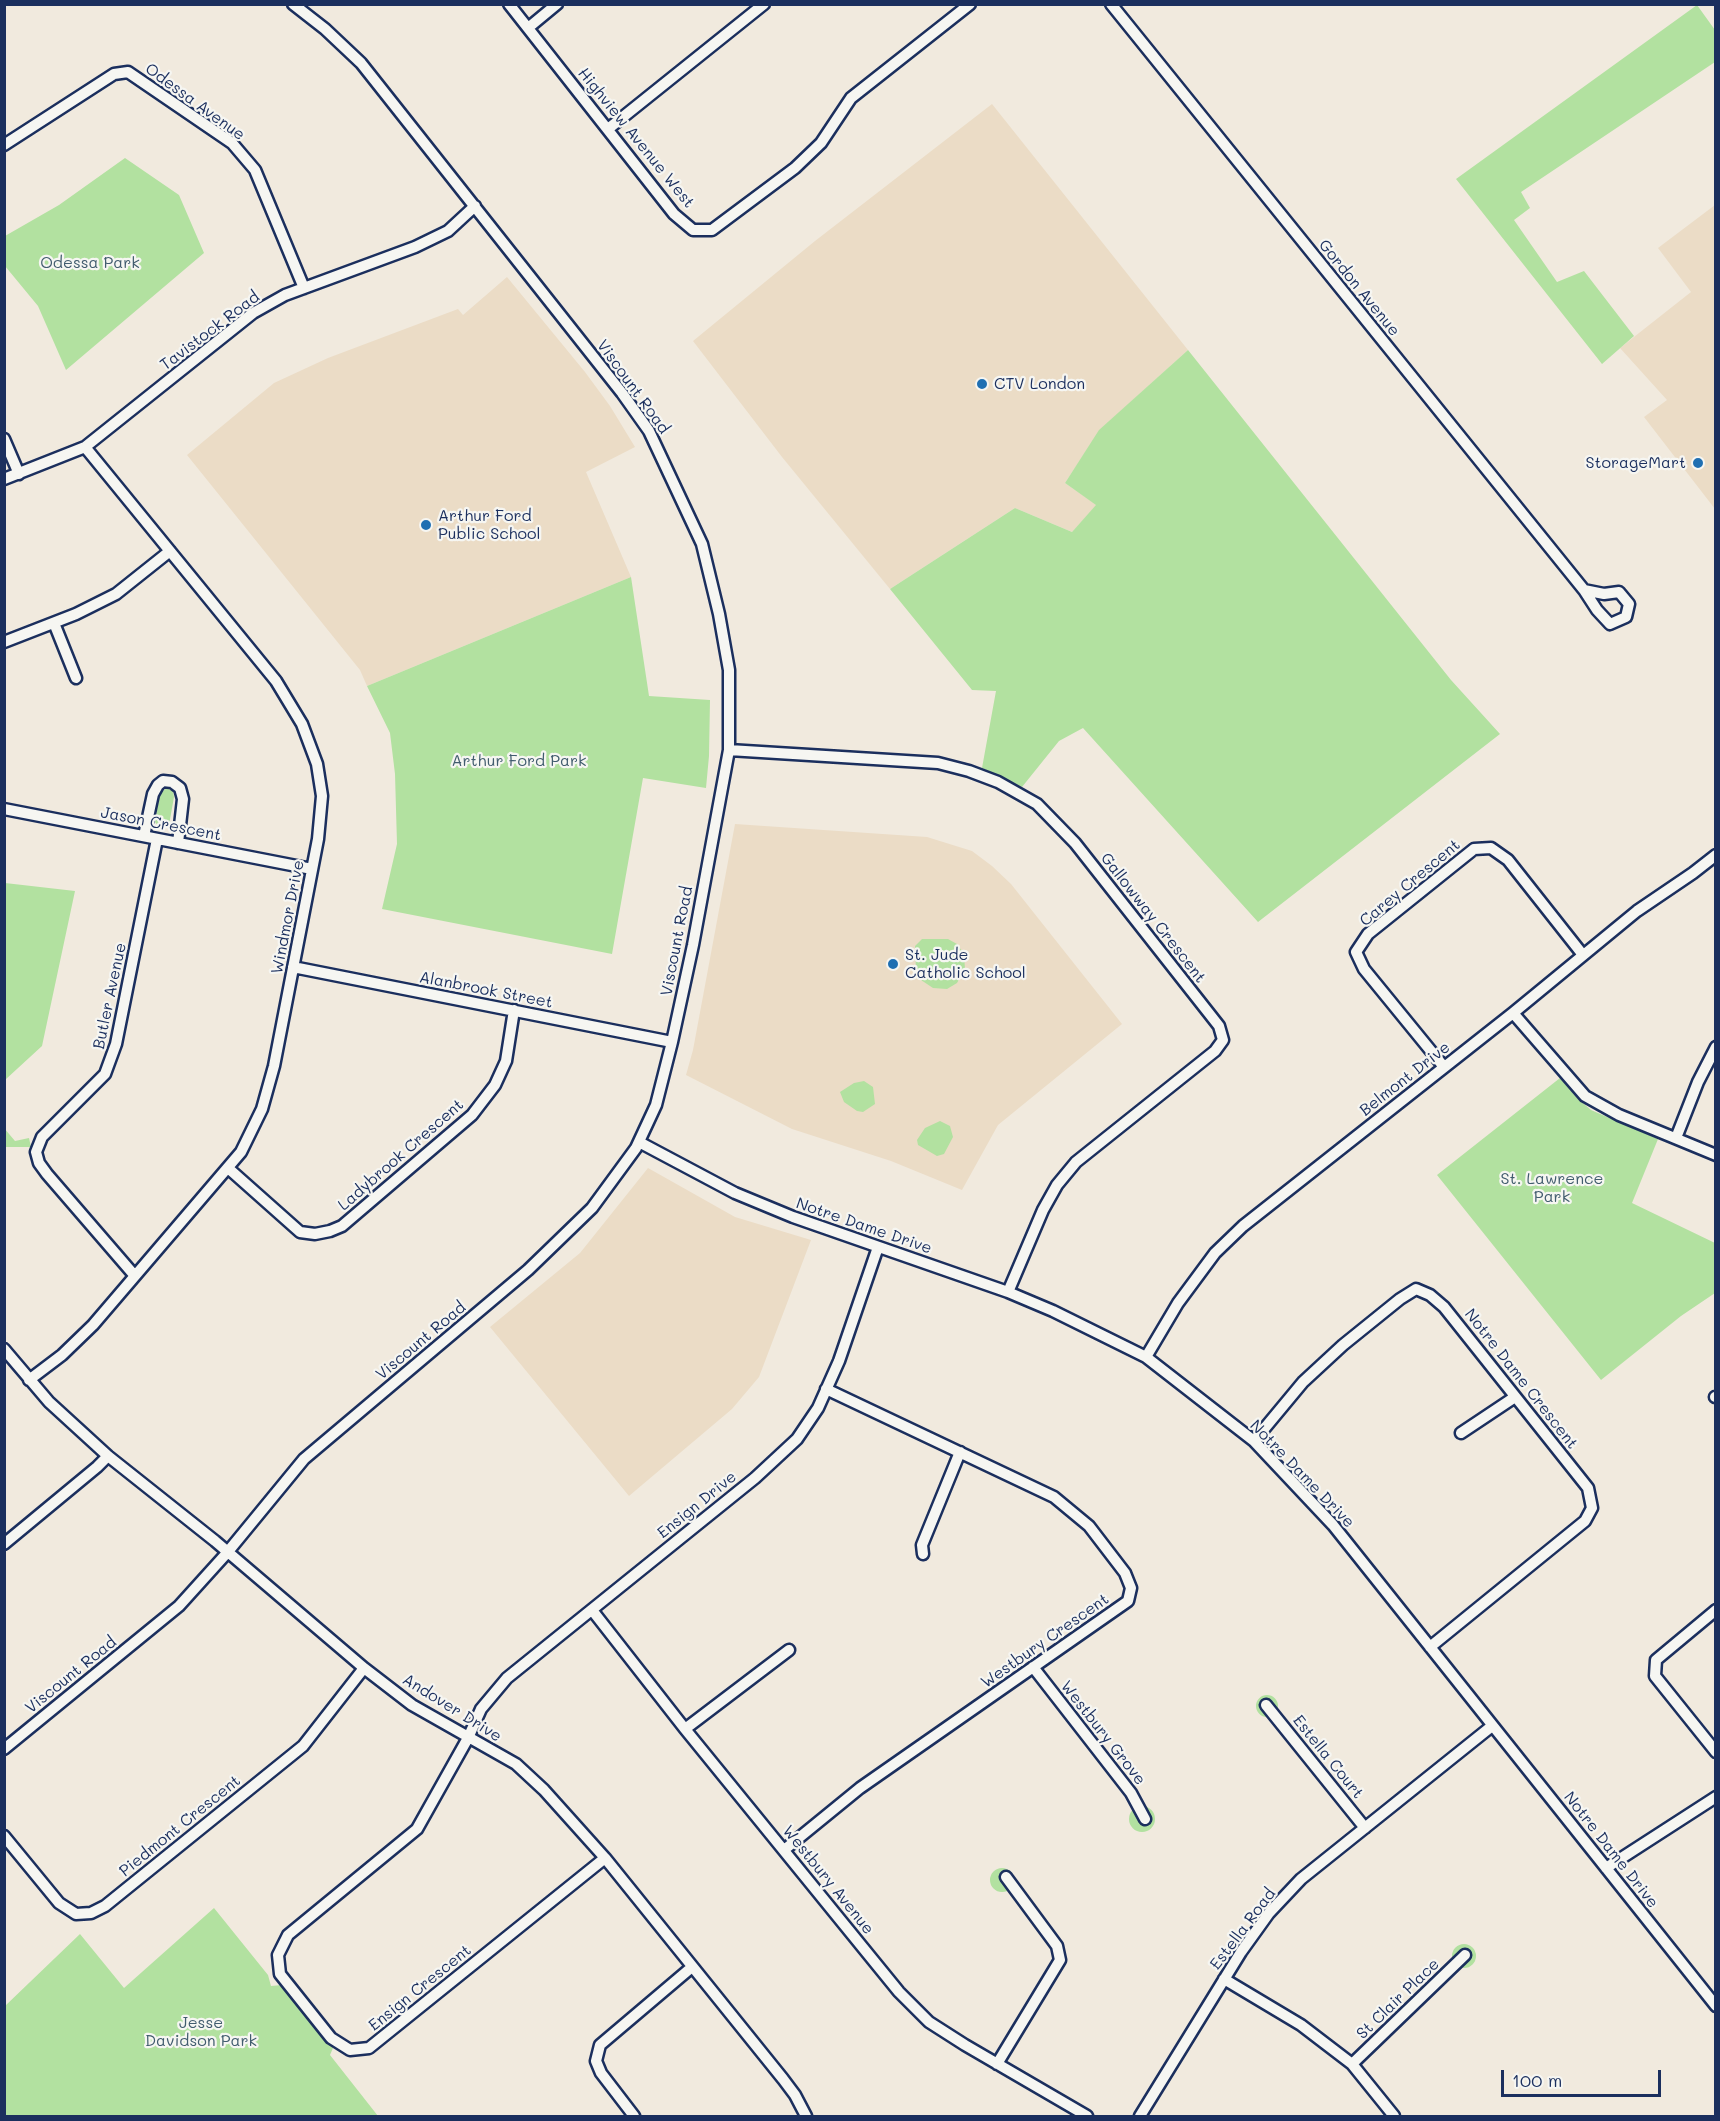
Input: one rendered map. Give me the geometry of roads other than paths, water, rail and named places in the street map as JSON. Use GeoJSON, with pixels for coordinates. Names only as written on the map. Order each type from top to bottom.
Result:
{"type":"FeatureCollection","features":[{"type":"Feature","properties":{"kind":"street","name":"Viscount Road"},"geometry":{"type":"LineString","coordinates":[[4,1749],[179,1606],[228,1552],[304,1460],[528,1270],[591,1208],[639,1142],[656,1105],[672,1042],[693,945],[729,750],[729,670],[719,614],[702,544],[649,431],[622,393],[361,63],[325,29],[293,4]]}},
{"type":"Feature","properties":{"kind":"street","name":"Highview Avenue West"},"geometry":{"type":"LineString","coordinates":[[509,4],[674,214],[693,230],[712,230],[795,168],[821,143],[851,98],[969,4]]}},
{"type":"Feature","properties":{"kind":"street"},"geometry":{"type":"LineString","coordinates":[[528,28],[557,4]]}},
{"type":"Feature","properties":{"kind":"street"},"geometry":{"type":"LineString","coordinates":[[608,129],[764,4]]}},
{"type":"Feature","properties":{"kind":"street","name":"Gordon Avenue"},"geometry":{"type":"LineString","coordinates":[[1111,4],[1584,590]]}},
{"type":"Feature","properties":{"kind":"street","name":"Odessa Avenue"},"geometry":{"type":"LineString","coordinates":[[4,145],[114,74],[128,72],[232,143],[255,170],[304,288]]}},
{"type":"Feature","properties":{"kind":"street","name":"Tavistock Road"},"geometry":{"type":"LineString","coordinates":[[4,479],[86,447],[253,313],[285,294],[415,247],[448,231],[475,206]]}},
{"type":"Feature","properties":{"kind":"street"},"geometry":{"type":"LineString","coordinates":[[4,439],[19,474]]}},
{"type":"Feature","properties":{"kind":"street","name":"Windmor Drive"},"geometry":{"type":"LineString","coordinates":[[29,1380],[62,1355],[93,1325],[241,1152],[262,1109],[274,1066],[318,838],[322,796],[317,764],[302,724],[276,681],[86,447]]}},
{"type":"Feature","properties":{"kind":"street"},"geometry":{"type":"LineString","coordinates":[[4,642],[54,623],[116,594],[170,551]]}},
{"type":"Feature","properties":{"kind":"street"},"geometry":{"type":"LineString","coordinates":[[54,623],[76,678]]}},
{"type":"Feature","properties":{"kind":"street","name":"Gallowway Crescent"},"geometry":{"type":"LineString","coordinates":[[729,750],[938,763],[998,782],[1037,804],[1075,843],[1219,1026],[1223,1040],[1215,1051],[1076,1161],[1057,1185],[1042,1210],[1008,1292]]}},
{"type":"Feature","properties":{"kind":"street"},"geometry":{"type":"LineString","coordinates":[[144,836],[153,794],[158,785],[164,781],[172,782],[180,788],[183,799],[178,843]]}},
{"type":"Feature","properties":{"kind":"street","name":"Jason Crescent"},"geometry":{"type":"LineString","coordinates":[[4,809],[312,869]]}},
{"type":"Feature","properties":{"kind":"street","name":"Butler Avenue"},"geometry":{"type":"LineString","coordinates":[[135,1276],[47,1174],[39,1163],[36,1152],[42,1137],[105,1074],[116,1044],[157,839]]}},
{"type":"Feature","properties":{"kind":"street","name":"Carey Crescent"},"geometry":{"type":"LineString","coordinates":[[1444,1067],[1364,969],[1356,952],[1368,934],[1456,863],[1474,849],[1491,848],[1508,860],[1583,955]]}},
{"type":"Feature","properties":{"kind":"street","name":"Belmont Drive"},"geometry":{"type":"LineString","coordinates":[[1146,1357],[1178,1303],[1215,1253],[1243,1226],[1513,1013],[1637,911],[1716,855]]}},
{"type":"Feature","properties":{"kind":"street","name":"Alanbrook Street"},"geometry":{"type":"LineString","coordinates":[[293,967],[672,1042]]}},
{"type":"Feature","properties":{"kind":"street","name":"Ladybrook Crescent"},"geometry":{"type":"LineString","coordinates":[[228,1168],[300,1232],[315,1234],[342,1226],[472,1115],[495,1085],[506,1061],[514,1010]]}},
{"type":"Feature","properties":{"kind":"street"},"geometry":{"type":"LineString","coordinates":[[1513,1013],[1585,1096],[1619,1115],[1716,1155]]}},
{"type":"Feature","properties":{"kind":"street"},"geometry":{"type":"LineString","coordinates":[[1676,1138],[1698,1082],[1716,1047]]}},
{"type":"Feature","properties":{"kind":"street","name":"Notre Dame Drive"},"geometry":{"type":"LineString","coordinates":[[639,1142],[735,1193],[793,1217],[1008,1292],[1053,1311],[1146,1357],[1254,1441],[1333,1525],[1716,2006]]}},
{"type":"Feature","properties":{"kind":"street","name":"Ensign Drive"},"geometry":{"type":"LineString","coordinates":[[468,1738],[482,1709],[507,1678],[755,1478],[797,1439],[818,1408],[839,1361],[878,1247]]}},
{"type":"Feature","properties":{"kind":"street","name":"Notre Dame Crescent"},"geometry":{"type":"LineString","coordinates":[[1254,1441],[1303,1382],[1342,1345],[1400,1299],[1416,1289],[1430,1295],[1444,1307],[1587,1488],[1592,1508],[1585,1521],[1430,1647]]}},
{"type":"Feature","properties":{"kind":"street","name":"Andover Drive"},"geometry":{"type":"LineString","coordinates":[[4,1349],[49,1402],[108,1456],[228,1552],[364,1668],[412,1705],[516,1764],[544,1790],[604,1858],[795,2095],[806,2116]]}},
{"type":"Feature","properties":{"kind":"street","name":"Westbury Crescent"},"geometry":{"type":"LineString","coordinates":[[784,1850],[860,1788],[1128,1601],[1131,1588],[1125,1573],[1089,1526],[1054,1497],[826,1389]]}},
{"type":"Feature","properties":{"kind":"street"},"geometry":{"type":"LineString","coordinates":[[1461,1433],[1515,1397]]}},
{"type":"Feature","properties":{"kind":"street"},"geometry":{"type":"LineString","coordinates":[[923,1554],[922,1545],[960,1452]]}},
{"type":"Feature","properties":{"kind":"street"},"geometry":{"type":"LineString","coordinates":[[4,1544],[108,1456]]}},
{"type":"Feature","properties":{"kind":"street","name":"Westbury Avenue"},"geometry":{"type":"LineString","coordinates":[[592,1610],[685,1729],[898,1992],[929,2022],[1088,2116]]}},
{"type":"Feature","properties":{"kind":"street"},"geometry":{"type":"LineString","coordinates":[[1716,1610],[1656,1660],[1655,1676],[1716,1752]]}},
{"type":"Feature","properties":{"kind":"street"},"geometry":{"type":"LineString","coordinates":[[685,1729],[789,1650]]}},
{"type":"Feature","properties":{"kind":"street","name":"Westbury Grove"},"geometry":{"type":"LineString","coordinates":[[1033,1667],[1131,1793],[1144,1819]]}},
{"type":"Feature","properties":{"kind":"street","name":"Piedmont Crescent"},"geometry":{"type":"LineString","coordinates":[[4,1836],[59,1903],[76,1914],[91,1913],[105,1906],[303,1746],[364,1668]]}},
{"type":"Feature","properties":{"kind":"street","name":"Estella Court"},"geometry":{"type":"LineString","coordinates":[[1266,1705],[1365,1828]]}},
{"type":"Feature","properties":{"kind":"street","name":"Estella Road"},"geometry":{"type":"LineString","coordinates":[[1140,2116],[1224,1978],[1269,1913],[1301,1879],[1492,1726]]}},
{"type":"Feature","properties":{"kind":"street","name":"Ensign Crescent"},"geometry":{"type":"LineString","coordinates":[[468,1738],[417,1829],[288,1935],[278,1955],[280,1974],[332,2038],[350,2050],[369,2048],[604,1858]]}},
{"type":"Feature","properties":{"kind":"street"},"geometry":{"type":"LineString","coordinates":[[1606,1868],[1716,1797]]}},
{"type":"Feature","properties":{"kind":"street"},"geometry":{"type":"LineString","coordinates":[[997,2064],[1060,1960],[1057,1946],[1006,1877]]}},
{"type":"Feature","properties":{"kind":"street","name":"St Clair Place"},"geometry":{"type":"LineString","coordinates":[[1352,2064],[1465,1955]]}},
{"type":"Feature","properties":{"kind":"street"},"geometry":{"type":"LineString","coordinates":[[634,2116],[601,2073],[596,2061],[600,2045],[692,1967]]}},
{"type":"Feature","properties":{"kind":"street"},"geometry":{"type":"LineString","coordinates":[[1224,1978],[1301,2025],[1352,2064],[1394,2116]]}},
{"type":"Feature","properties":{"kind":"place","name":"CTV London"},"geometry":{"type":"Point","coordinates":[982,384]}},
{"type":"Feature","properties":{"kind":"place","name":"StorageMart"},"geometry":{"type":"Point","coordinates":[1698,463]}},
{"type":"Feature","properties":{"kind":"place","name":"Arthur Ford Public School"},"geometry":{"type":"Point","coordinates":[426,525]}},
{"type":"Feature","properties":{"kind":"place","name":"St. Jude Catholic School"},"geometry":{"type":"Point","coordinates":[893,964]}},
{"type":"Feature","properties":{"kind":"park label","name":"Odessa Park"},"geometry":{"type":"Point","coordinates":[90,263]}},
{"type":"Feature","properties":{"kind":"park label","name":"Arthur Ford Park"},"geometry":{"type":"Point","coordinates":[519,761]}},
{"type":"Feature","properties":{"kind":"park label","name":"St. Lawrence Park"},"geometry":{"type":"Point","coordinates":[1552,1188]}},
{"type":"Feature","properties":{"kind":"park label","name":"Jesse Davidson Park"},"geometry":{"type":"Point","coordinates":[201,2032]}}]}
